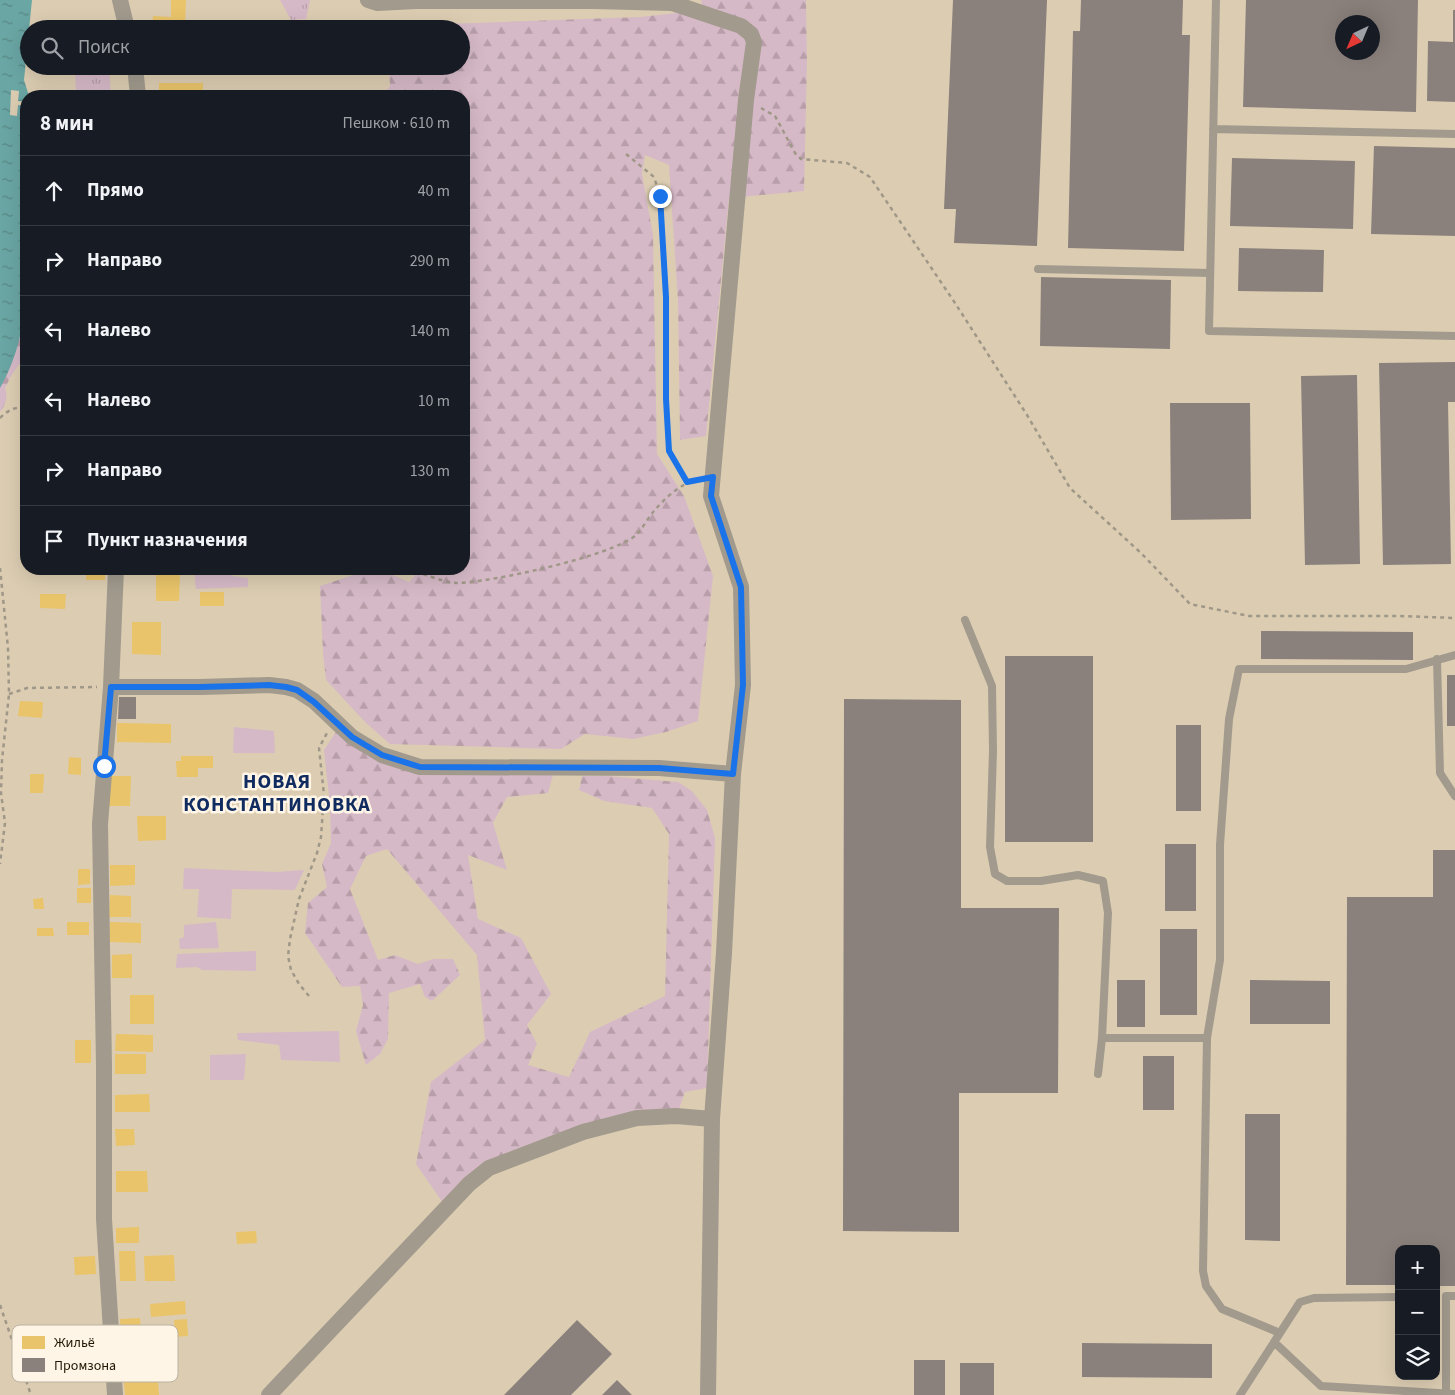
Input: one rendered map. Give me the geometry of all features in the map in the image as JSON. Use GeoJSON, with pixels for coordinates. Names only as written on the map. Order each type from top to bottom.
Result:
{"type":"FeatureCollection","features":[{"type":"Feature","properties":{"kind":"street"},"geometry":{"type":"LineString","coordinates":[[120,0],[125,20]]}},
{"type":"Feature","properties":{"kind":"street"},"geometry":{"type":"LineString","coordinates":[[368,0],[377,3],[593,0],[672,3],[741,26],[751,34],[754,42],[746,100],[711,496],[741,587],[743,685],[733,774],[724,953],[712,1119],[708,1395]]}},
{"type":"Feature","properties":{"kind":"street"},"geometry":{"type":"LineString","coordinates":[[135,75],[137,90]]}},
{"type":"Feature","properties":{"kind":"street"},"geometry":{"type":"LineString","coordinates":[[110,1325],[104,1219],[104,1066],[100,833],[111,687],[116,575]]}},
{"type":"Feature","properties":{"kind":"street"},"geometry":{"type":"LineString","coordinates":[[111,687],[269,685],[297,690],[314,702],[352,737],[382,755],[420,767],[659,768],[733,774]]}},
{"type":"Feature","properties":{"kind":"street"},"geometry":{"type":"LineString","coordinates":[[269,1395],[469,1184],[489,1168],[583,1132],[637,1118],[676,1116],[712,1119]]}},
{"type":"Feature","properties":{"kind":"street"},"geometry":{"type":"LineString","coordinates":[[113,1382],[114,1395]]}},
{"type":"Feature","properties":{"kind":"lane"},"geometry":{"type":"LineString","coordinates":[[1216,0],[1210,331],[1455,336]]}},
{"type":"Feature","properties":{"kind":"lane"},"geometry":{"type":"LineString","coordinates":[[1213,129],[1455,134]]}},
{"type":"Feature","properties":{"kind":"lane"},"geometry":{"type":"LineString","coordinates":[[1038,269],[1210,273]]}},
{"type":"Feature","properties":{"kind":"lane"},"geometry":{"type":"LineString","coordinates":[[965,620],[992,686],[993,751],[990,847],[995,874],[1006,881],[1041,881],[1078,875],[1104,881],[1108,913],[1102,1038],[1098,1074]]}},
{"type":"Feature","properties":{"kind":"lane"},"geometry":{"type":"LineString","coordinates":[[1280,1333],[1222,1309],[1206,1286],[1203,1271],[1208,1038],[1220,960],[1220,846],[1228,719],[1239,669],[1406,669],[1455,655]]}},
{"type":"Feature","properties":{"kind":"lane"},"geometry":{"type":"LineString","coordinates":[[1437,659],[1440,773],[1455,796]]}},
{"type":"Feature","properties":{"kind":"lane"},"geometry":{"type":"LineString","coordinates":[[1102,1038],[1208,1038]]}},
{"type":"Feature","properties":{"kind":"lane"},"geometry":{"type":"LineString","coordinates":[[1440,1296],[1455,1296]]}},
{"type":"Feature","properties":{"kind":"lane"},"geometry":{"type":"LineString","coordinates":[[1446,1296],[1446,1394]]}},
{"type":"Feature","properties":{"kind":"lane"},"geometry":{"type":"LineString","coordinates":[[1240,1395],[1300,1302],[1314,1298],[1395,1297]]}},
{"type":"Feature","properties":{"kind":"lane"},"geometry":{"type":"LineString","coordinates":[[1274,1342],[1321,1386],[1455,1394]]}},
{"type":"Feature","properties":{"kind":"path"},"geometry":{"type":"LineString","coordinates":[[746,100],[776,116],[795,153],[801,159],[847,162],[870,178],[955,303],[1027,415],[1070,488],[1141,553],[1190,604],[1249,616],[1455,618]]}},
{"type":"Feature","properties":{"kind":"path"},"geometry":{"type":"LineString","coordinates":[[626,154],[654,177],[660,196],[666,297],[666,399],[669,451],[687,482]]}},
{"type":"Feature","properties":{"kind":"path"},"geometry":{"type":"LineString","coordinates":[[0,418],[6,412],[20,407]]}},
{"type":"Feature","properties":{"kind":"path"},"geometry":{"type":"LineString","coordinates":[[428,575],[454,583],[488,581],[583,558],[627,541],[635,535],[655,510],[687,482],[713,477]]}},
{"type":"Feature","properties":{"kind":"path"},"geometry":{"type":"LineString","coordinates":[[0,568],[8,648],[9,694],[2,760],[1,793],[5,823],[0,864]]}},
{"type":"Feature","properties":{"kind":"path"},"geometry":{"type":"LineString","coordinates":[[9,694],[27,688],[111,687]]}},
{"type":"Feature","properties":{"kind":"path"},"geometry":{"type":"LineString","coordinates":[[309,996],[291,970],[288,956],[299,899],[322,837],[324,795],[319,748],[333,720]]}},
{"type":"Feature","properties":{"kind":"path"},"geometry":{"type":"LineString","coordinates":[[0,1305],[12,1340]]}},
{"type":"Feature","properties":{"kind":"path"},"geometry":{"type":"LineString","coordinates":[[27,1382],[31,1395]]}},
{"type":"Feature","properties":{"kind":"green space"},"geometry":{"type":"Polygon","coordinates":[[[280,0],[310,0],[306,19],[291,20],[280,0]]]}},
{"type":"Feature","properties":{"kind":"green space"},"geometry":{"type":"Polygon","coordinates":[[[701,0],[806,0],[807,62],[804,191],[729,198],[706,436],[680,440],[678,301],[669,165],[645,155],[642,174],[653,235],[657,454],[684,496],[713,576],[698,721],[666,732],[633,739],[585,734],[561,749],[390,744],[366,723],[326,680],[320,586],[353,575],[393,575],[409,582],[415,575],[470,575],[470,90],[387,90],[390,86],[389,75],[470,75],[470,23],[640,17],[703,10],[701,0]]]}},
{"type":"Feature","properties":{"kind":"green space"},"geometry":{"type":"Polygon","coordinates":[[[75,75],[110,75],[111,90],[76,90],[75,75]]]}},
{"type":"Feature","properties":{"kind":"green space"},"geometry":{"type":"Polygon","coordinates":[[[20,244],[20,363],[5,388],[6,401],[0,412],[0,325],[20,244]]]}},
{"type":"Feature","properties":{"kind":"green space"},"geometry":{"type":"Polygon","coordinates":[[[195,575],[232,575],[248,578],[248,587],[196,589],[195,575]]]}},
{"type":"Feature","properties":{"kind":"green space"},"geometry":{"type":"Polygon","coordinates":[[[234,727],[274,731],[275,753],[233,753],[234,727]]]}},
{"type":"Feature","properties":{"kind":"green space"},"geometry":{"type":"Polygon","coordinates":[[[338,729],[376,758],[553,775],[548,793],[507,797],[493,823],[507,870],[468,855],[478,919],[521,938],[551,994],[527,1025],[537,1044],[528,1065],[569,1077],[590,1032],[665,996],[669,834],[652,808],[604,801],[579,790],[582,776],[607,776],[678,782],[692,791],[707,810],[715,838],[707,1088],[685,1092],[679,1109],[490,1163],[443,1203],[416,1164],[431,1082],[485,1040],[477,955],[387,849],[366,856],[350,889],[378,960],[395,955],[418,964],[433,959],[453,959],[460,975],[432,1001],[425,997],[420,984],[389,993],[388,1039],[380,1054],[366,1065],[356,1031],[363,1005],[360,986],[342,987],[305,933],[308,903],[327,887],[322,864],[331,843],[330,805],[324,750],[338,729]]]}},
{"type":"Feature","properties":{"kind":"green space"},"geometry":{"type":"Polygon","coordinates":[[[184,868],[275,872],[304,870],[295,890],[232,889],[231,919],[197,917],[199,889],[183,889],[184,868]]]}},
{"type":"Feature","properties":{"kind":"green space"},"geometry":{"type":"Polygon","coordinates":[[[216,922],[219,948],[180,949],[179,939],[184,937],[184,925],[216,922]]]}},
{"type":"Feature","properties":{"kind":"green space"},"geometry":{"type":"Polygon","coordinates":[[[256,951],[256,971],[202,970],[197,967],[176,968],[177,954],[256,951]]]}},
{"type":"Feature","properties":{"kind":"green space"},"geometry":{"type":"Polygon","coordinates":[[[339,1031],[340,1062],[281,1060],[279,1045],[238,1040],[237,1033],[339,1031]]]}},
{"type":"Feature","properties":{"kind":"green space"},"geometry":{"type":"Polygon","coordinates":[[[246,1054],[244,1080],[210,1080],[210,1055],[246,1054]]]}},
{"type":"Feature","properties":{"kind":"water"},"geometry":{"type":"Polygon","coordinates":[[[0,0],[32,0],[30,20],[20,20],[20,75],[24,75],[27,90],[20,90],[20,335],[10,368],[0,388],[0,0]]]}},
{"type":"Feature","properties":{"kind":"pier"},"geometry":{"type":"Polygon","coordinates":[[[11,90],[19,91],[18,101],[20,101],[20,105],[18,105],[17,116],[10,115],[11,90]]]}},
{"type":"Feature","properties":{"kind":"building: Жильё"},"geometry":{"type":"Polygon","coordinates":[[[171,0],[186,0],[185,20],[153,20],[153,16],[171,17],[171,0]]]}},
{"type":"Feature","properties":{"kind":"building: Жильё"},"geometry":{"type":"Polygon","coordinates":[[[159,83],[203,83],[203,90],[159,90],[159,83]]]}},
{"type":"Feature","properties":{"kind":"building: Жильё"},"geometry":{"type":"Polygon","coordinates":[[[86,575],[105,575],[105,580],[86,580],[86,575]]]}},
{"type":"Feature","properties":{"kind":"building: Жильё"},"geometry":{"type":"Polygon","coordinates":[[[156,575],[180,575],[179,601],[156,601],[156,575]]]}},
{"type":"Feature","properties":{"kind":"building: Жильё"},"geometry":{"type":"Polygon","coordinates":[[[200,592],[224,592],[224,606],[200,606],[200,592]]]}},
{"type":"Feature","properties":{"kind":"building: Жильё"},"geometry":{"type":"Polygon","coordinates":[[[40,594],[66,594],[65,609],[40,608],[40,594]]]}},
{"type":"Feature","properties":{"kind":"building: Жильё"},"geometry":{"type":"Polygon","coordinates":[[[132,622],[161,622],[161,655],[132,654],[132,622]]]}},
{"type":"Feature","properties":{"kind":"building: Жильё"},"geometry":{"type":"Polygon","coordinates":[[[20,701],[43,702],[42,718],[18,716],[20,701]]]}},
{"type":"Feature","properties":{"kind":"building: Жильё"},"geometry":{"type":"Polygon","coordinates":[[[117,723],[171,724],[171,743],[117,742],[117,723]]]}},
{"type":"Feature","properties":{"kind":"building: Жильё"},"geometry":{"type":"Polygon","coordinates":[[[181,756],[213,756],[213,768],[198,768],[198,777],[177,777],[176,761],[181,761],[181,756]]]}},
{"type":"Feature","properties":{"kind":"building: Жильё"},"geometry":{"type":"Polygon","coordinates":[[[69,757],[81,758],[81,775],[68,774],[69,757]]]}},
{"type":"Feature","properties":{"kind":"building: Жильё"},"geometry":{"type":"Polygon","coordinates":[[[30,774],[44,774],[43,793],[30,793],[30,774]]]}},
{"type":"Feature","properties":{"kind":"building: Жильё"},"geometry":{"type":"Polygon","coordinates":[[[109,776],[131,776],[130,806],[108,806],[109,776]]]}},
{"type":"Feature","properties":{"kind":"building: Жильё"},"geometry":{"type":"Polygon","coordinates":[[[137,816],[166,816],[166,840],[138,841],[137,816]]]}},
{"type":"Feature","properties":{"kind":"building: Жильё"},"geometry":{"type":"Polygon","coordinates":[[[110,865],[135,865],[135,885],[110,886],[110,865]]]}},
{"type":"Feature","properties":{"kind":"building: Жильё"},"geometry":{"type":"Polygon","coordinates":[[[78,869],[90,869],[90,884],[78,885],[78,869]]]}},
{"type":"Feature","properties":{"kind":"building: Жильё"},"geometry":{"type":"Polygon","coordinates":[[[77,888],[91,888],[91,903],[77,903],[77,888]]]}},
{"type":"Feature","properties":{"kind":"building: Жильё"},"geometry":{"type":"Polygon","coordinates":[[[110,895],[131,896],[131,917],[109,917],[110,895]]]}},
{"type":"Feature","properties":{"kind":"building: Жильё"},"geometry":{"type":"Polygon","coordinates":[[[43,898],[44,909],[34,909],[33,899],[43,898]]]}},
{"type":"Feature","properties":{"kind":"building: Жильё"},"geometry":{"type":"Polygon","coordinates":[[[67,922],[89,922],[89,935],[67,935],[67,922]]]}},
{"type":"Feature","properties":{"kind":"building: Жильё"},"geometry":{"type":"Polygon","coordinates":[[[110,922],[141,923],[141,943],[109,942],[110,922]]]}},
{"type":"Feature","properties":{"kind":"building: Жильё"},"geometry":{"type":"Polygon","coordinates":[[[37,928],[53,928],[54,936],[37,936],[37,928]]]}},
{"type":"Feature","properties":{"kind":"building: Жильё"},"geometry":{"type":"Polygon","coordinates":[[[132,954],[132,978],[112,978],[112,955],[132,954]]]}},
{"type":"Feature","properties":{"kind":"building: Жильё"},"geometry":{"type":"Polygon","coordinates":[[[130,995],[154,995],[154,1024],[130,1024],[130,995]]]}},
{"type":"Feature","properties":{"kind":"building: Жильё"},"geometry":{"type":"Polygon","coordinates":[[[116,1034],[153,1035],[153,1052],[115,1051],[116,1034]]]}},
{"type":"Feature","properties":{"kind":"building: Жильё"},"geometry":{"type":"Polygon","coordinates":[[[75,1040],[91,1040],[91,1063],[75,1063],[75,1040]]]}},
{"type":"Feature","properties":{"kind":"building: Жильё"},"geometry":{"type":"Polygon","coordinates":[[[115,1054],[146,1054],[146,1074],[115,1074],[115,1054]]]}},
{"type":"Feature","properties":{"kind":"building: Жильё"},"geometry":{"type":"Polygon","coordinates":[[[149,1094],[150,1112],[115,1112],[115,1095],[149,1094]]]}},
{"type":"Feature","properties":{"kind":"building: Жильё"},"geometry":{"type":"Polygon","coordinates":[[[115,1129],[134,1129],[135,1145],[116,1146],[115,1129]]]}},
{"type":"Feature","properties":{"kind":"building: Жильё"},"geometry":{"type":"Polygon","coordinates":[[[116,1171],[147,1171],[148,1192],[116,1192],[116,1171]]]}},
{"type":"Feature","properties":{"kind":"building: Жильё"},"geometry":{"type":"Polygon","coordinates":[[[139,1227],[139,1243],[116,1243],[116,1228],[139,1227]]]}},
{"type":"Feature","properties":{"kind":"building: Жильё"},"geometry":{"type":"Polygon","coordinates":[[[256,1231],[257,1243],[237,1244],[236,1232],[256,1231]]]}},
{"type":"Feature","properties":{"kind":"building: Жильё"},"geometry":{"type":"Polygon","coordinates":[[[119,1251],[135,1251],[136,1281],[120,1281],[119,1251]]]}},
{"type":"Feature","properties":{"kind":"building: Жильё"},"geometry":{"type":"Polygon","coordinates":[[[174,1255],[175,1281],[145,1281],[144,1256],[174,1255]]]}},
{"type":"Feature","properties":{"kind":"building: Жильё"},"geometry":{"type":"Polygon","coordinates":[[[95,1256],[96,1274],[75,1275],[74,1257],[95,1256]]]}},
{"type":"Feature","properties":{"kind":"building: Жильё"},"geometry":{"type":"Polygon","coordinates":[[[185,1301],[186,1314],[151,1317],[150,1304],[185,1301]]]}},
{"type":"Feature","properties":{"kind":"building: Жильё"},"geometry":{"type":"Polygon","coordinates":[[[140,1318],[140,1325],[120,1325],[120,1319],[140,1318]]]}},
{"type":"Feature","properties":{"kind":"building: Жильё"},"geometry":{"type":"Polygon","coordinates":[[[187,1319],[188,1336],[178,1337],[178,1325],[174,1325],[174,1320],[187,1319]]]}},
{"type":"Feature","properties":{"kind":"building: Жильё"},"geometry":{"type":"Polygon","coordinates":[[[124,1382],[158,1382],[159,1395],[125,1395],[124,1382]]]}},
{"type":"Feature","properties":{"kind":"building: Промзона"},"geometry":{"type":"Polygon","coordinates":[[[953,0],[1047,0],[1037,246],[954,243],[956,209],[944,209],[953,0]]]}},
{"type":"Feature","properties":{"kind":"building: Промзона"},"geometry":{"type":"Polygon","coordinates":[[[1081,0],[1183,0],[1182,35],[1190,35],[1184,251],[1068,248],[1073,31],[1080,31],[1081,0]]]}},
{"type":"Feature","properties":{"kind":"building: Промзона"},"geometry":{"type":"Polygon","coordinates":[[[1246,0],[1418,0],[1416,112],[1243,107],[1246,0]]]}},
{"type":"Feature","properties":{"kind":"building: Промзона"},"geometry":{"type":"Polygon","coordinates":[[[1453,10],[1455,10],[1455,102],[1427,101],[1428,41],[1453,42],[1453,10]]]}},
{"type":"Feature","properties":{"kind":"building: Промзона"},"geometry":{"type":"Polygon","coordinates":[[[1374,146],[1455,148],[1455,236],[1371,234],[1374,146]]]}},
{"type":"Feature","properties":{"kind":"building: Промзона"},"geometry":{"type":"Polygon","coordinates":[[[1232,158],[1355,161],[1353,229],[1230,226],[1232,158]]]}},
{"type":"Feature","properties":{"kind":"building: Промзона"},"geometry":{"type":"Polygon","coordinates":[[[1239,248],[1324,250],[1323,292],[1238,291],[1239,248]]]}},
{"type":"Feature","properties":{"kind":"building: Промзона"},"geometry":{"type":"Polygon","coordinates":[[[1041,277],[1171,280],[1170,349],[1040,346],[1041,277]]]}},
{"type":"Feature","properties":{"kind":"building: Промзона"},"geometry":{"type":"Polygon","coordinates":[[[1455,362],[1455,402],[1448,402],[1451,564],[1383,565],[1379,363],[1455,362]]]}},
{"type":"Feature","properties":{"kind":"building: Промзона"},"geometry":{"type":"Polygon","coordinates":[[[1357,375],[1360,564],[1305,565],[1301,376],[1357,375]]]}},
{"type":"Feature","properties":{"kind":"building: Промзона"},"geometry":{"type":"Polygon","coordinates":[[[1170,403],[1250,403],[1251,519],[1171,520],[1170,403]]]}},
{"type":"Feature","properties":{"kind":"building: Промзона"},"geometry":{"type":"Polygon","coordinates":[[[1261,631],[1413,632],[1413,660],[1261,659],[1261,631]]]}},
{"type":"Feature","properties":{"kind":"building: Промзона"},"geometry":{"type":"Polygon","coordinates":[[[1005,656],[1093,656],[1093,842],[1005,842],[1005,656]]]}},
{"type":"Feature","properties":{"kind":"building: Промзона"},"geometry":{"type":"Polygon","coordinates":[[[1447,675],[1455,675],[1455,726],[1447,726],[1447,675]]]}},
{"type":"Feature","properties":{"kind":"building: Промзона"},"geometry":{"type":"Polygon","coordinates":[[[119,697],[136,697],[136,719],[118,719],[119,697]]]}},
{"type":"Feature","properties":{"kind":"building: Промзона"},"geometry":{"type":"Polygon","coordinates":[[[844,699],[961,700],[961,908],[1059,908],[1058,1093],[959,1093],[959,1232],[843,1231],[844,699]]]}},
{"type":"Feature","properties":{"kind":"building: Промзона"},"geometry":{"type":"Polygon","coordinates":[[[1176,725],[1201,725],[1201,811],[1176,811],[1176,725]]]}},
{"type":"Feature","properties":{"kind":"building: Промзона"},"geometry":{"type":"Polygon","coordinates":[[[1165,844],[1196,844],[1196,911],[1165,911],[1165,844]]]}},
{"type":"Feature","properties":{"kind":"building: Промзона"},"geometry":{"type":"Polygon","coordinates":[[[1433,850],[1455,850],[1455,1286],[1440,1286],[1440,1245],[1395,1245],[1395,1285],[1346,1285],[1347,897],[1433,897],[1433,850]]]}},
{"type":"Feature","properties":{"kind":"building: Промзона"},"geometry":{"type":"Polygon","coordinates":[[[1160,929],[1197,929],[1197,1015],[1160,1015],[1160,929]]]}},
{"type":"Feature","properties":{"kind":"building: Промзона"},"geometry":{"type":"Polygon","coordinates":[[[1117,980],[1145,980],[1145,1027],[1117,1027],[1117,980]]]}},
{"type":"Feature","properties":{"kind":"building: Промзона"},"geometry":{"type":"Polygon","coordinates":[[[1250,980],[1330,981],[1330,1024],[1250,1024],[1250,980]]]}},
{"type":"Feature","properties":{"kind":"building: Промзона"},"geometry":{"type":"Polygon","coordinates":[[[1143,1056],[1174,1056],[1174,1110],[1143,1110],[1143,1056]]]}},
{"type":"Feature","properties":{"kind":"building: Промзона"},"geometry":{"type":"Polygon","coordinates":[[[1245,1114],[1280,1114],[1280,1241],[1245,1240],[1245,1114]]]}},
{"type":"Feature","properties":{"kind":"building: Промзона"},"geometry":{"type":"Polygon","coordinates":[[[577,1320],[612,1354],[571,1395],[504,1395],[577,1320]]]}},
{"type":"Feature","properties":{"kind":"building: Промзона"},"geometry":{"type":"Polygon","coordinates":[[[1082,1343],[1212,1344],[1212,1378],[1082,1377],[1082,1343]]]}},
{"type":"Feature","properties":{"kind":"building: Промзона"},"geometry":{"type":"Polygon","coordinates":[[[914,1360],[945,1360],[945,1395],[914,1395],[914,1360]]]}},
{"type":"Feature","properties":{"kind":"building: Промзона"},"geometry":{"type":"Polygon","coordinates":[[[960,1363],[994,1363],[994,1395],[960,1395],[960,1363]]]}},
{"type":"Feature","properties":{"kind":"building: Промзона"},"geometry":{"type":"Polygon","coordinates":[[[617,1380],[632,1395],[602,1395],[617,1380]]]}},
{"type":"Feature","properties":{"kind":"district","name":"НОВАЯ КОНСТАНТИНОВКА"},"geometry":{"type":"Point","coordinates":[277,794]}},
{"type":"Feature","properties":{"kind":"route"},"geometry":{"type":"LineString","coordinates":[[104,766],[111,687],[269,685],[297,690],[314,702],[352,737],[382,755],[420,767],[659,768],[733,774],[743,685],[741,587],[711,496],[713,477],[687,482],[669,451],[666,399],[666,297],[660,196]]}}]}
